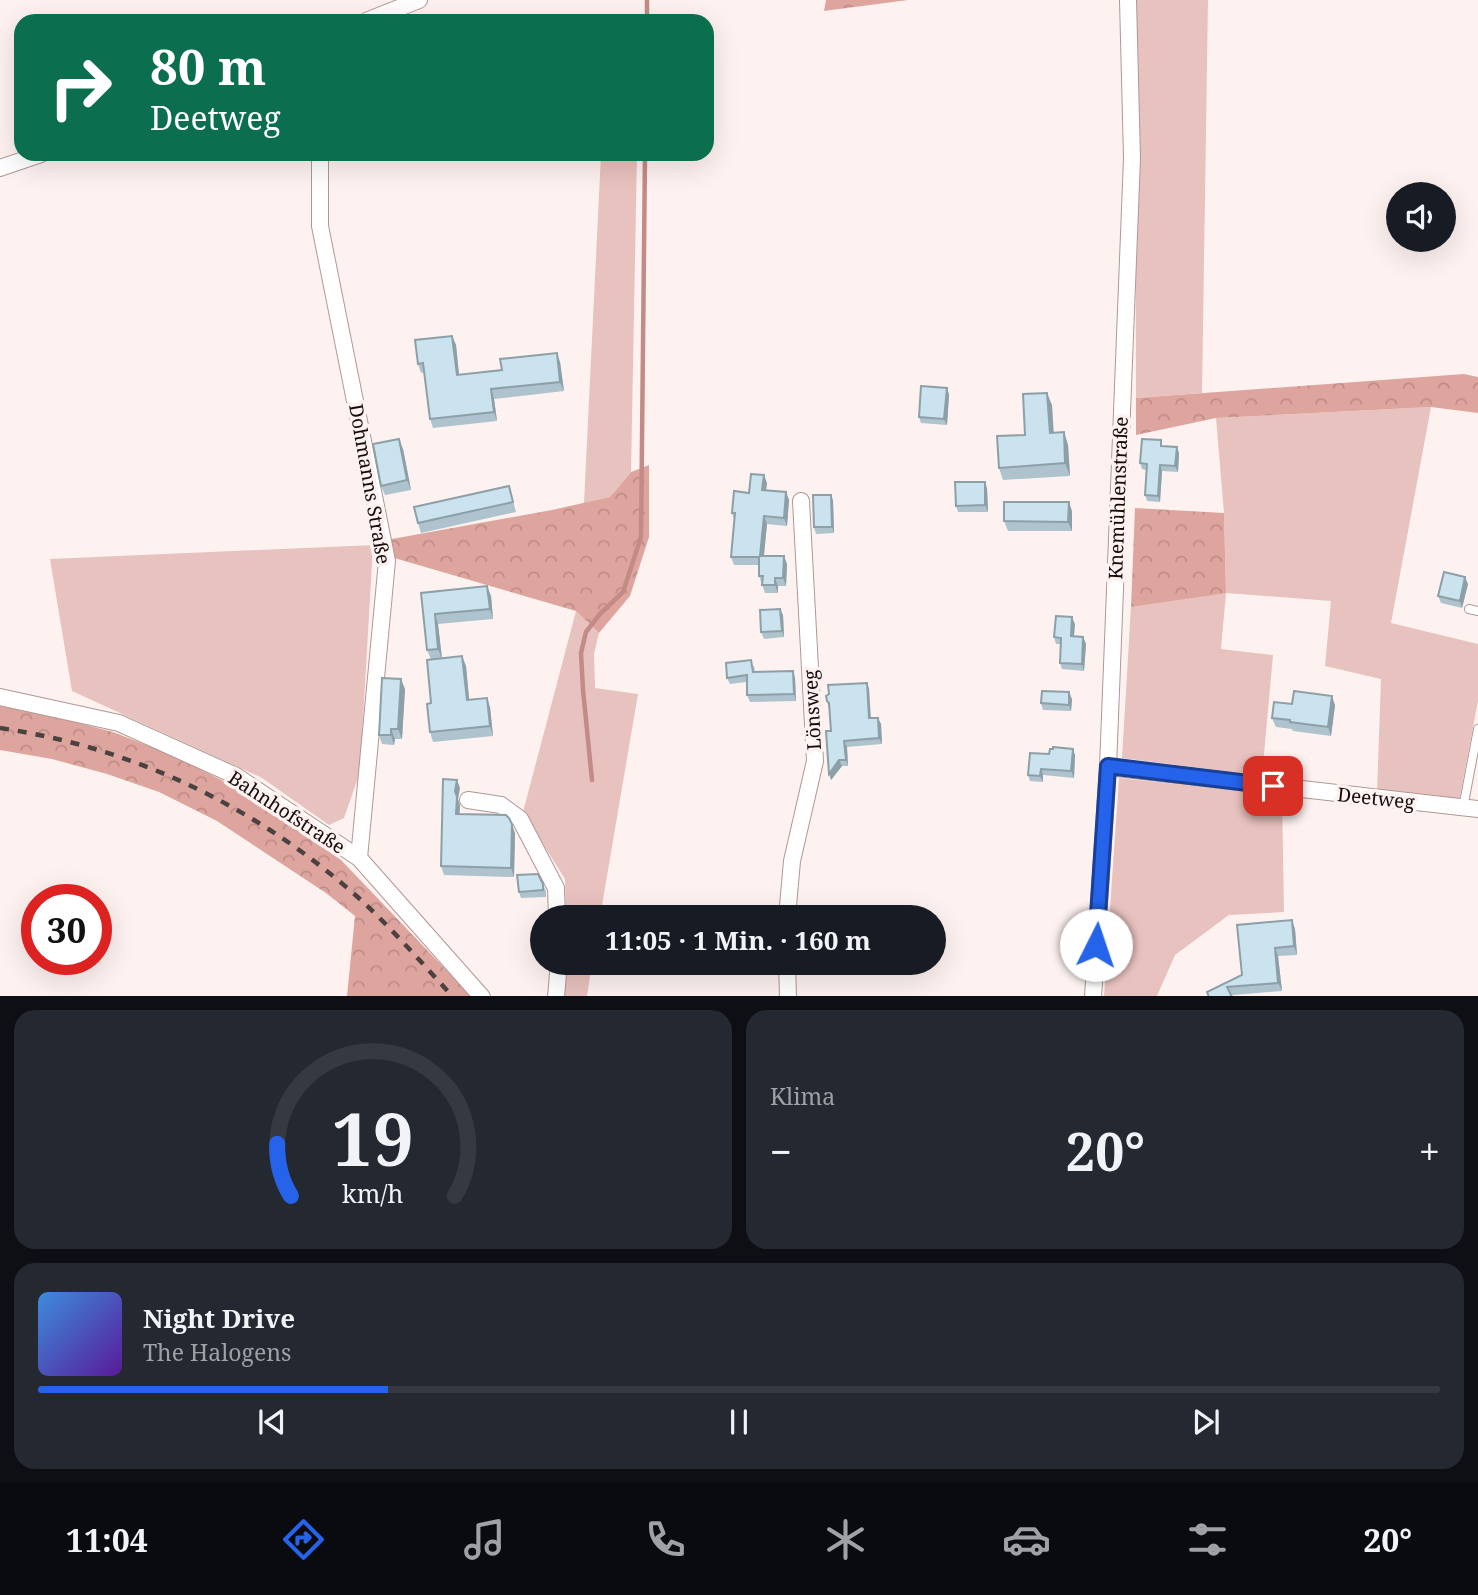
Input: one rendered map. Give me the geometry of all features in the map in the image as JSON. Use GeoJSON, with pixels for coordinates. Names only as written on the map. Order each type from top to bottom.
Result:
{"type":"FeatureCollection","features":[{"type":"Feature","properties":{"kind":"street"},"geometry":{"type":"LineString","coordinates":[[384,14],[419,0]]}},
{"type":"Feature","properties":{"kind":"street","name":"Knemühlenstraße"},"geometry":{"type":"LineString","coordinates":[[1093,996],[1108,766],[1132,158],[1128,0]]}},
{"type":"Feature","properties":{"kind":"street"},"geometry":{"type":"LineString","coordinates":[[0,168],[20,161]]}},
{"type":"Feature","properties":{"kind":"street","name":"Dohmanns Straße"},"geometry":{"type":"LineString","coordinates":[[320,161],[320,226],[387,561],[359,858]]}},
{"type":"Feature","properties":{"kind":"street","name":"Lönsweg"},"geometry":{"type":"LineString","coordinates":[[788,905],[792,860],[815,761],[801,501]]}},
{"type":"Feature","properties":{"kind":"street","name":"Bahnhofstraße"},"geometry":{"type":"LineString","coordinates":[[0,697],[119,723],[236,776],[359,858],[482,996]]}},
{"type":"Feature","properties":{"kind":"street","name":"Deetweg"},"geometry":{"type":"LineString","coordinates":[[1108,766],[1471,808]]}},
{"type":"Feature","properties":{"kind":"street"},"geometry":{"type":"LineString","coordinates":[[468,800],[501,805],[520,818],[556,887],[557,905]]}},
{"type":"Feature","properties":{"kind":"street"},"geometry":{"type":"LineString","coordinates":[[556,996],[558,975]]}},
{"type":"Feature","properties":{"kind":"street"},"geometry":{"type":"LineString","coordinates":[[787,975],[788,996]]}},
{"type":"Feature","properties":{"kind":"lane"},"geometry":{"type":"LineString","coordinates":[[1471,808],[1478,729]]}},
{"type":"Feature","properties":{"kind":"shaded area"},"geometry":{"type":"Polygon","coordinates":[[[1135,0],[1208,0],[1202,393],[1136,398],[1135,0]]]}},
{"type":"Feature","properties":{"kind":"shaded area"},"geometry":{"type":"Polygon","coordinates":[[[601,161],[637,161],[631,472],[610,497],[584,503],[601,161]]]}},
{"type":"Feature","properties":{"kind":"shaded area"},"geometry":{"type":"Polygon","coordinates":[[[1431,407],[1391,623],[1478,644],[1478,701],[1459,801],[1377,792],[1381,679],[1325,666],[1331,601],[1226,593],[1221,649],[1273,655],[1262,776],[1122,758],[1131,607],[1226,592],[1224,513],[1216,418],[1431,407]]]}},
{"type":"Feature","properties":{"kind":"shaded area"},"geometry":{"type":"Polygon","coordinates":[[[373,545],[360,772],[344,818],[329,825],[262,778],[72,691],[50,559],[373,545]]]}},
{"type":"Feature","properties":{"kind":"shaded area"},"geometry":{"type":"Polygon","coordinates":[[[576,611],[599,633],[594,654],[595,688],[638,694],[602,905],[566,905],[565,879],[523,812],[576,611]]]}},
{"type":"Feature","properties":{"kind":"shaded area"},"geometry":{"type":"Polygon","coordinates":[[[1119,778],[1282,795],[1284,912],[1229,915],[1175,955],[1157,996],[1104,996],[1119,778]]]}},
{"type":"Feature","properties":{"kind":"shaded area"},"geometry":{"type":"Polygon","coordinates":[[[565,975],[590,975],[587,996],[563,996],[565,975]]]}},
{"type":"Feature","properties":{"kind":"green space"},"geometry":{"type":"Polygon","coordinates":[[[826,0],[908,0],[824,11],[826,0]]]}},
{"type":"Feature","properties":{"kind":"green space"},"geometry":{"type":"Polygon","coordinates":[[[1464,374],[1478,377],[1478,413],[1431,407],[1216,418],[1136,435],[1136,398],[1464,374]]]}},
{"type":"Feature","properties":{"kind":"green space"},"geometry":{"type":"Polygon","coordinates":[[[649,465],[649,537],[630,596],[599,633],[576,611],[391,557],[392,539],[610,497],[631,472],[649,465]]]}},
{"type":"Feature","properties":{"kind":"green space"},"geometry":{"type":"Polygon","coordinates":[[[1135,508],[1224,513],[1226,593],[1131,607],[1135,508]]]}},
{"type":"Feature","properties":{"kind":"green space"},"geometry":{"type":"Polygon","coordinates":[[[0,706],[113,732],[174,756],[233,786],[341,860],[471,996],[347,996],[355,916],[326,893],[217,821],[159,792],[52,759],[0,750],[0,706]]]}},
{"type":"Feature","properties":{"kind":"building"},"geometry":{"type":"Polygon","coordinates":[[[452,336],[457,375],[502,370],[500,359],[557,353],[560,382],[491,389],[494,412],[430,419],[423,363],[418,364],[415,340],[452,336]]]}},
{"type":"Feature","properties":{"kind":"building"},"geometry":{"type":"Polygon","coordinates":[[[921,386],[947,388],[944,419],[919,417],[921,386]]]}},
{"type":"Feature","properties":{"kind":"building"},"geometry":{"type":"Polygon","coordinates":[[[1047,393],[1050,433],[1064,432],[1065,463],[999,468],[997,436],[1025,435],[1023,394],[1047,393]]]}},
{"type":"Feature","properties":{"kind":"building"},"geometry":{"type":"Polygon","coordinates":[[[399,439],[407,480],[381,486],[373,444],[399,439]]]}},
{"type":"Feature","properties":{"kind":"building"},"geometry":{"type":"Polygon","coordinates":[[[1142,439],[1161,440],[1161,446],[1177,447],[1175,466],[1160,465],[1158,496],[1145,495],[1147,464],[1140,463],[1142,439]]]}},
{"type":"Feature","properties":{"kind":"building"},"geometry":{"type":"Polygon","coordinates":[[[751,474],[764,475],[762,490],[786,492],[784,518],[764,516],[760,556],[784,556],[783,578],[775,578],[775,585],[762,585],[759,557],[731,557],[734,491],[749,493],[751,474]]]}},
{"type":"Feature","properties":{"kind":"building"},"geometry":{"type":"Polygon","coordinates":[[[955,482],[985,482],[985,505],[956,506],[955,482]]]}},
{"type":"Feature","properties":{"kind":"building"},"geometry":{"type":"Polygon","coordinates":[[[509,486],[513,502],[418,523],[414,507],[509,486]]]}},
{"type":"Feature","properties":{"kind":"building"},"geometry":{"type":"Polygon","coordinates":[[[813,495],[831,495],[832,527],[814,527],[813,495]]]}},
{"type":"Feature","properties":{"kind":"building"},"geometry":{"type":"Polygon","coordinates":[[[1004,502],[1069,502],[1068,522],[1004,521],[1004,502]]]}},
{"type":"Feature","properties":{"kind":"building"},"geometry":{"type":"Polygon","coordinates":[[[1444,572],[1465,577],[1460,601],[1438,596],[1444,572]]]}},
{"type":"Feature","properties":{"kind":"building"},"geometry":{"type":"Polygon","coordinates":[[[487,586],[490,609],[435,614],[438,649],[427,650],[421,593],[487,586]]]}},
{"type":"Feature","properties":{"kind":"building"},"geometry":{"type":"Polygon","coordinates":[[[780,609],[782,631],[761,632],[760,610],[780,609]]]}},
{"type":"Feature","properties":{"kind":"building"},"geometry":{"type":"Polygon","coordinates":[[[1056,616],[1072,617],[1071,636],[1083,637],[1082,664],[1060,663],[1061,638],[1054,637],[1056,616]]]}},
{"type":"Feature","properties":{"kind":"building"},"geometry":{"type":"Polygon","coordinates":[[[462,656],[467,700],[487,698],[490,726],[430,732],[427,704],[431,703],[427,660],[462,656]]]}},
{"type":"Feature","properties":{"kind":"building"},"geometry":{"type":"Polygon","coordinates":[[[751,660],[753,672],[793,671],[794,694],[747,695],[747,675],[727,678],[726,663],[751,660]]]}},
{"type":"Feature","properties":{"kind":"building"},"geometry":{"type":"Polygon","coordinates":[[[382,678],[401,679],[398,729],[391,729],[391,735],[379,735],[382,678]]]}},
{"type":"Feature","properties":{"kind":"building"},"geometry":{"type":"Polygon","coordinates":[[[867,683],[869,718],[878,718],[879,738],[844,741],[846,760],[839,760],[829,774],[826,731],[831,731],[826,696],[829,694],[828,685],[867,683]]]}},
{"type":"Feature","properties":{"kind":"building"},"geometry":{"type":"Polygon","coordinates":[[[1042,691],[1069,692],[1069,705],[1041,703],[1042,691]]]}},
{"type":"Feature","properties":{"kind":"building"},"geometry":{"type":"Polygon","coordinates":[[[1294,691],[1332,696],[1328,727],[1272,718],[1274,702],[1292,704],[1294,691]]]}},
{"type":"Feature","properties":{"kind":"building"},"geometry":{"type":"Polygon","coordinates":[[[1053,747],[1073,749],[1071,771],[1041,769],[1040,776],[1028,775],[1030,753],[1049,754],[1053,747]]]}},
{"type":"Feature","properties":{"kind":"building"},"geometry":{"type":"Polygon","coordinates":[[[443,779],[457,780],[456,814],[506,815],[509,818],[512,824],[511,868],[441,866],[443,779]]]}},
{"type":"Feature","properties":{"kind":"building"},"geometry":{"type":"Polygon","coordinates":[[[538,874],[543,890],[519,892],[517,875],[538,874]]]}},
{"type":"Feature","properties":{"kind":"building"},"geometry":{"type":"Polygon","coordinates":[[[1292,920],[1294,946],[1275,948],[1278,983],[1227,987],[1232,996],[1209,996],[1207,992],[1242,975],[1237,925],[1292,920]]]}},
{"type":"Feature","properties":{"kind":"waterway"},"geometry":{"type":"LineString","coordinates":[[647,0],[647,14]]}},
{"type":"Feature","properties":{"kind":"waterway"},"geometry":{"type":"LineString","coordinates":[[592,780],[581,653],[586,632],[623,592],[641,537],[645,161]]}},
{"type":"Feature","properties":{"kind":"railway"},"geometry":{"type":"LineString","coordinates":[[0,728],[99,750],[147,767],[238,810],[281,837],[361,900],[452,996]]}},
{"type":"Feature","properties":{"kind":"route"},"geometry":{"type":"LineString","coordinates":[[1096,945],[1108,766],[1273,786]]}}]}
